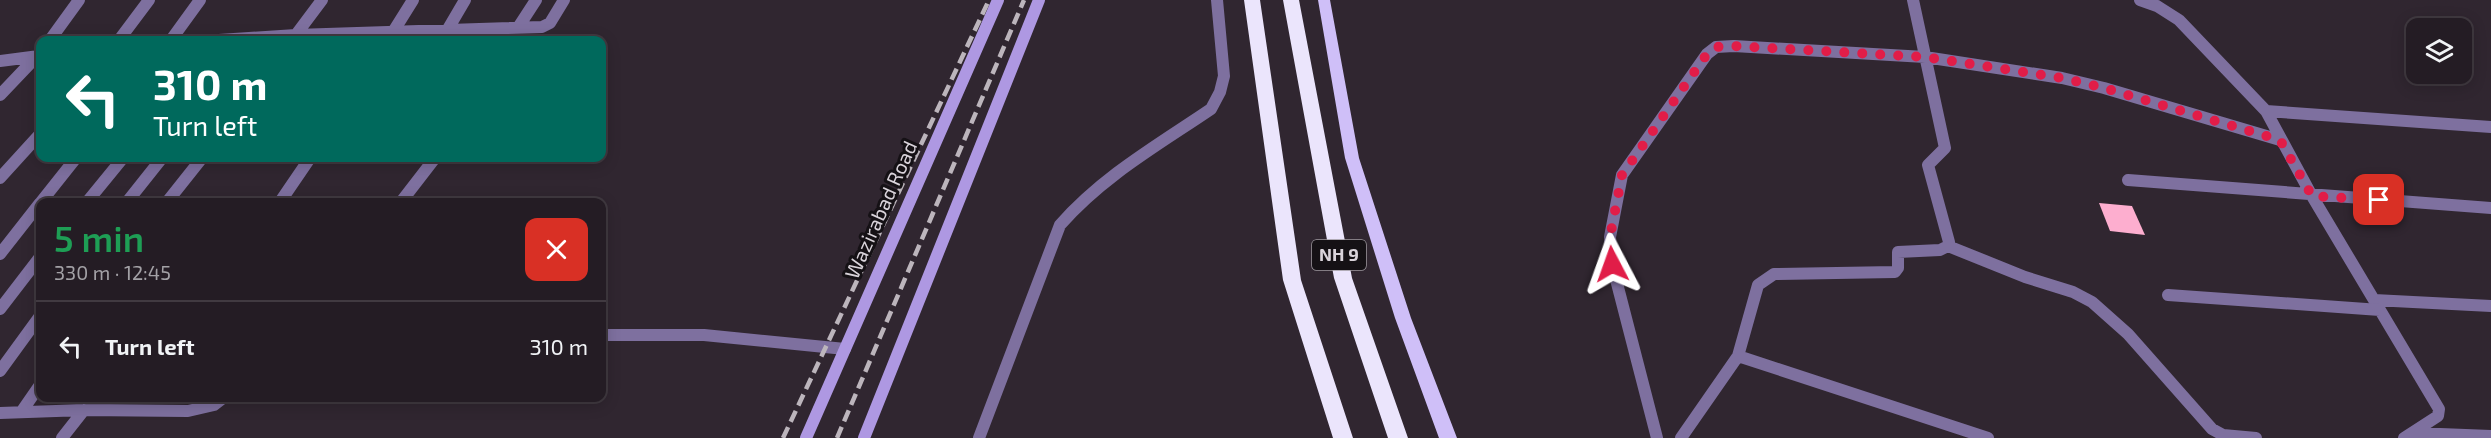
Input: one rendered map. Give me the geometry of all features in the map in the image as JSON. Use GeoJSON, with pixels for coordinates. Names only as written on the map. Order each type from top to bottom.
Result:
{"type":"FeatureCollection","features":[{"type":"Feature","properties":{"kind":"highway","name":"NH 9"},"geometry":{"type":"LineString","coordinates":[[1252,0],[1292,280],[1344,438]]}},
{"type":"Feature","properties":{"kind":"highway","name":"NH 9"},"geometry":{"type":"LineString","coordinates":[[1291,0],[1343,278],[1398,438]]}},
{"type":"Feature","properties":{"kind":"main road","name":"Wazirabad Road"},"geometry":{"type":"LineString","coordinates":[[806,438],[998,0]]}},
{"type":"Feature","properties":{"kind":"main road"},"geometry":{"type":"LineString","coordinates":[[864,438],[1039,0]]}},
{"type":"Feature","properties":{"kind":"main road"},"geometry":{"type":"LineString","coordinates":[[1324,0],[1352,158],[1403,318],[1448,438]]}},
{"type":"Feature","properties":{"kind":"street"},"geometry":{"type":"LineString","coordinates":[[53,36],[79,0]]}},
{"type":"Feature","properties":{"kind":"street"},"geometry":{"type":"LineString","coordinates":[[122,36],[149,0]]}},
{"type":"Feature","properties":{"kind":"street"},"geometry":{"type":"LineString","coordinates":[[174,36],[200,0]]}},
{"type":"Feature","properties":{"kind":"street"},"geometry":{"type":"LineString","coordinates":[[295,36],[322,0]]}},
{"type":"Feature","properties":{"kind":"street"},"geometry":{"type":"LineString","coordinates":[[391,36],[413,0]]}},
{"type":"Feature","properties":{"kind":"street"},"geometry":{"type":"LineString","coordinates":[[448,29],[465,0]]}},
{"type":"Feature","properties":{"kind":"street"},"geometry":{"type":"LineString","coordinates":[[513,36],[536,0]]}},
{"type":"Feature","properties":{"kind":"street"},"geometry":{"type":"LineString","coordinates":[[391,36],[448,29],[548,25],[564,0]]}},
{"type":"Feature","properties":{"kind":"street"},"geometry":{"type":"LineString","coordinates":[[979,438],[1060,225],[1070,213],[1111,177],[1211,109],[1220,92],[1224,76],[1217,0]]}},
{"type":"Feature","properties":{"kind":"street"},"geometry":{"type":"LineString","coordinates":[[1913,0],[1945,148],[1928,165],[1948,246]]}},
{"type":"Feature","properties":{"kind":"street"},"geometry":{"type":"LineString","coordinates":[[2140,0],[2157,6],[2179,20],[2265,111],[2312,196],[2439,409],[2438,416],[2409,435]]}},
{"type":"Feature","properties":{"kind":"street"},"geometry":{"type":"LineString","coordinates":[[1657,438],[1612,264],[1610,237],[1613,211],[1622,175],[1707,54],[1716,47],[1734,46],[1925,57],[2084,82],[2280,140]]}},
{"type":"Feature","properties":{"kind":"street"},"geometry":{"type":"LineString","coordinates":[[0,61],[36,56]]}},
{"type":"Feature","properties":{"kind":"street"},"geometry":{"type":"LineString","coordinates":[[0,95],[36,59]]}},
{"type":"Feature","properties":{"kind":"street"},"geometry":{"type":"LineString","coordinates":[[2265,111],[2491,127]]}},
{"type":"Feature","properties":{"kind":"street"},"geometry":{"type":"LineString","coordinates":[[0,178],[36,139]]}},
{"type":"Feature","properties":{"kind":"street"},"geometry":{"type":"LineString","coordinates":[[28,149],[36,148]]}},
{"type":"Feature","properties":{"kind":"street"},"geometry":{"type":"LineString","coordinates":[[45,198],[73,162]]}},
{"type":"Feature","properties":{"kind":"street"},"geometry":{"type":"LineString","coordinates":[[90,198],[120,162]]}},
{"type":"Feature","properties":{"kind":"street"},"geometry":{"type":"LineString","coordinates":[[130,198],[159,162]]}},
{"type":"Feature","properties":{"kind":"street"},"geometry":{"type":"LineString","coordinates":[[170,198],[199,162]]}},
{"type":"Feature","properties":{"kind":"street"},"geometry":{"type":"LineString","coordinates":[[283,198],[307,162]]}},
{"type":"Feature","properties":{"kind":"street"},"geometry":{"type":"LineString","coordinates":[[404,198],[432,162]]}},
{"type":"Feature","properties":{"kind":"street"},"geometry":{"type":"LineString","coordinates":[[2128,180],[2312,196],[2491,208]]}},
{"type":"Feature","properties":{"kind":"street"},"geometry":{"type":"LineString","coordinates":[[0,254],[36,209]]}},
{"type":"Feature","properties":{"kind":"street"},"geometry":{"type":"LineString","coordinates":[[1681,438],[1738,356],[1758,285],[1764,279],[1774,274],[1895,272],[1898,268],[1899,252],[1940,250],[1948,246],[2025,277],[2073,292],[2092,302],[2127,334],[2212,429],[2223,435],[2256,438]]}},
{"type":"Feature","properties":{"kind":"street"},"geometry":{"type":"LineString","coordinates":[[0,309],[36,262]]}},
{"type":"Feature","properties":{"kind":"street"},"geometry":{"type":"LineString","coordinates":[[2168,295],[2377,305],[2491,306]]}},
{"type":"Feature","properties":{"kind":"street"},"geometry":{"type":"LineString","coordinates":[[0,371],[36,321]]}},
{"type":"Feature","properties":{"kind":"street"},"geometry":{"type":"LineString","coordinates":[[606,335],[704,335],[844,349]]}},
{"type":"Feature","properties":{"kind":"street"},"geometry":{"type":"LineString","coordinates":[[1738,356],[1988,438]]}},
{"type":"Feature","properties":{"kind":"street"},"geometry":{"type":"LineString","coordinates":[[22,411],[36,391]]}},
{"type":"Feature","properties":{"kind":"street"},"geometry":{"type":"LineString","coordinates":[[0,412],[84,410],[145,404],[201,410],[217,402]]}},
{"type":"Feature","properties":{"kind":"street"},"geometry":{"type":"LineString","coordinates":[[62,438],[84,410]]}},
{"type":"Feature","properties":{"kind":"street"},"geometry":{"type":"LineString","coordinates":[[2409,435],[2491,436]]}},
{"type":"Feature","properties":{"kind":"building"},"geometry":{"type":"Polygon","coordinates":[[[2099,203],[2132,206],[2145,235],[2110,231],[2099,203]]]}},
{"type":"Feature","properties":{"kind":"railway"},"geometry":{"type":"LineString","coordinates":[[783,438],[989,0]]}},
{"type":"Feature","properties":{"kind":"railway"},"geometry":{"type":"LineString","coordinates":[[837,438],[1024,0]]}},
{"type":"Feature","properties":{"kind":"route"},"geometry":{"type":"LineString","coordinates":[[1612,264],[1610,237],[1613,211],[1622,175],[1707,54],[1716,47],[1734,46],[1925,57],[2084,82],[2280,140],[2312,196],[2379,200]]}}]}
